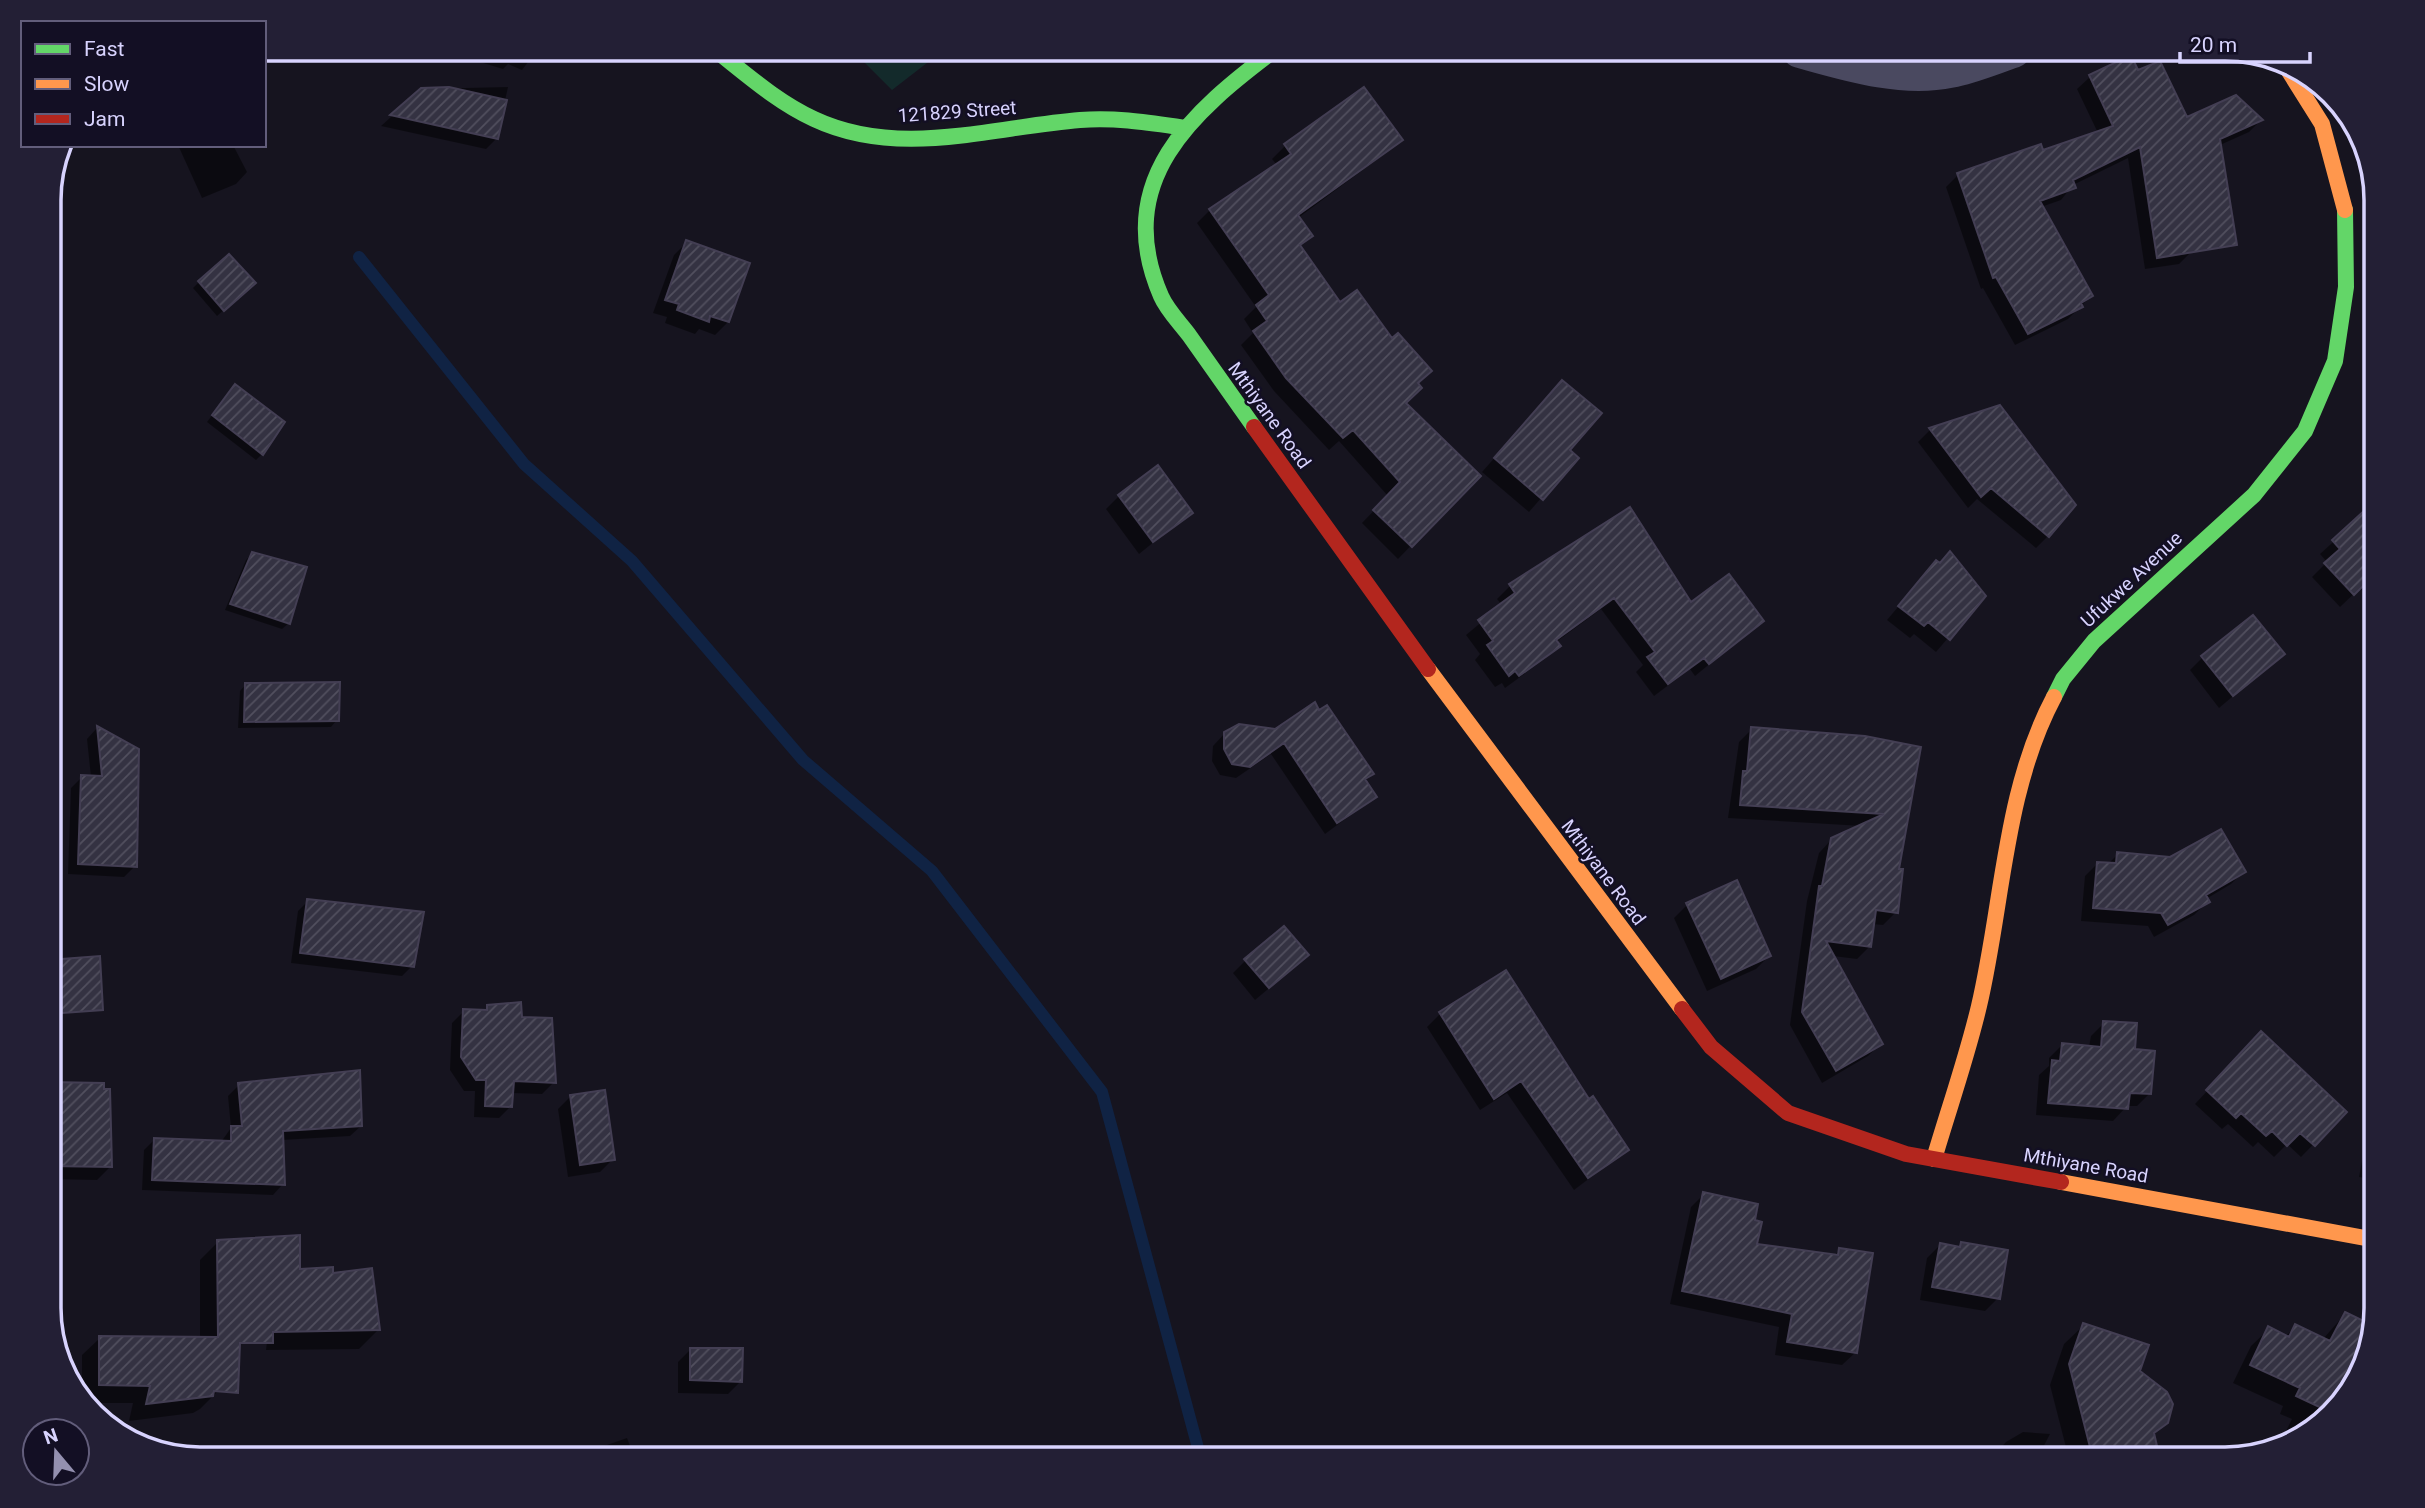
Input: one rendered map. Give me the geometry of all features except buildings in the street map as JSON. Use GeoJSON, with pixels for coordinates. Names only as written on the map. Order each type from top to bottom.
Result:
{"type":"FeatureCollection","features":[{"type":"Feature","properties":{"kind":"street","name":"121829 Street"},"geometry":{"type":"LineString","coordinates":[[730,61],[794,109],[817,121],[871,136],[951,136],[1081,120],[1130,120],[1186,128]]}},
{"type":"Feature","properties":{"kind":"street","name":"Mthiyane Road"},"geometry":{"type":"LineString","coordinates":[[1259,61],[1237,77],[1186,128],[1160,169],[1148,197],[1143,228],[1147,257],[1162,298],[1499,768],[1711,1047],[1788,1113],[1859,1140],[1934,1158],[2364,1238]]}},
{"type":"Feature","properties":{"kind":"street"},"geometry":{"type":"LineString","coordinates":[[1842,61],[1896,71],[1949,70],[1976,61]]}},
{"type":"Feature","properties":{"kind":"street","name":"Ufukwe Avenue"},"geometry":{"type":"LineString","coordinates":[[1934,1158],[1979,1006],[2017,806],[2041,721],[2063,680],[2094,641],[2254,495],[2305,431],[2335,361],[2346,287],[2345,205],[2322,124],[2295,80]]}},
{"type":"Feature","properties":{"kind":"green space"},"geometry":{"type":"Polygon","coordinates":[[[863,61],[929,61],[892,90],[863,61]]]}},
{"type":"Feature","properties":{"kind":"waterway"},"geometry":{"type":"LineString","coordinates":[[359,257],[524,464],[632,561],[803,760],[932,871],[1102,1092],[1198,1447]]}},
{"type":"Feature","properties":{"kind":"traffic: fast"},"geometry":{"type":"LineString","coordinates":[[729,61],[800,112],[846,131],[879,137],[946,137],[1093,119],[1186,128]]}},
{"type":"Feature","properties":{"kind":"traffic: fast"},"geometry":{"type":"LineString","coordinates":[[1254,427],[1161,296],[1148,255],[1146,218],[1153,184],[1168,153],[1216,98],[1260,61]]}},
{"type":"Feature","properties":{"kind":"traffic: fast"},"geometry":{"type":"LineString","coordinates":[[2054,697],[2063,679],[2094,641],[2254,495],[2305,431],[2335,361],[2346,287],[2345,210]]}},
{"type":"Feature","properties":{"kind":"traffic: slow"},"geometry":{"type":"LineString","coordinates":[[2295,80],[2322,124],[2345,210]]}},
{"type":"Feature","properties":{"kind":"traffic: slow"},"geometry":{"type":"LineString","coordinates":[[1428,669],[1682,1009]]}},
{"type":"Feature","properties":{"kind":"traffic: slow"},"geometry":{"type":"LineString","coordinates":[[1934,1159],[1979,1006],[2015,809],[2037,733],[2054,697]]}},
{"type":"Feature","properties":{"kind":"traffic: slow"},"geometry":{"type":"LineString","coordinates":[[2061,1182],[2364,1238]]}},
{"type":"Feature","properties":{"kind":"traffic: jam"},"geometry":{"type":"LineString","coordinates":[[1254,427],[1428,669]]}},
{"type":"Feature","properties":{"kind":"traffic: jam"},"geometry":{"type":"LineString","coordinates":[[1682,1009],[1711,1047],[1788,1113],[1906,1154],[2061,1182]]}}]}
